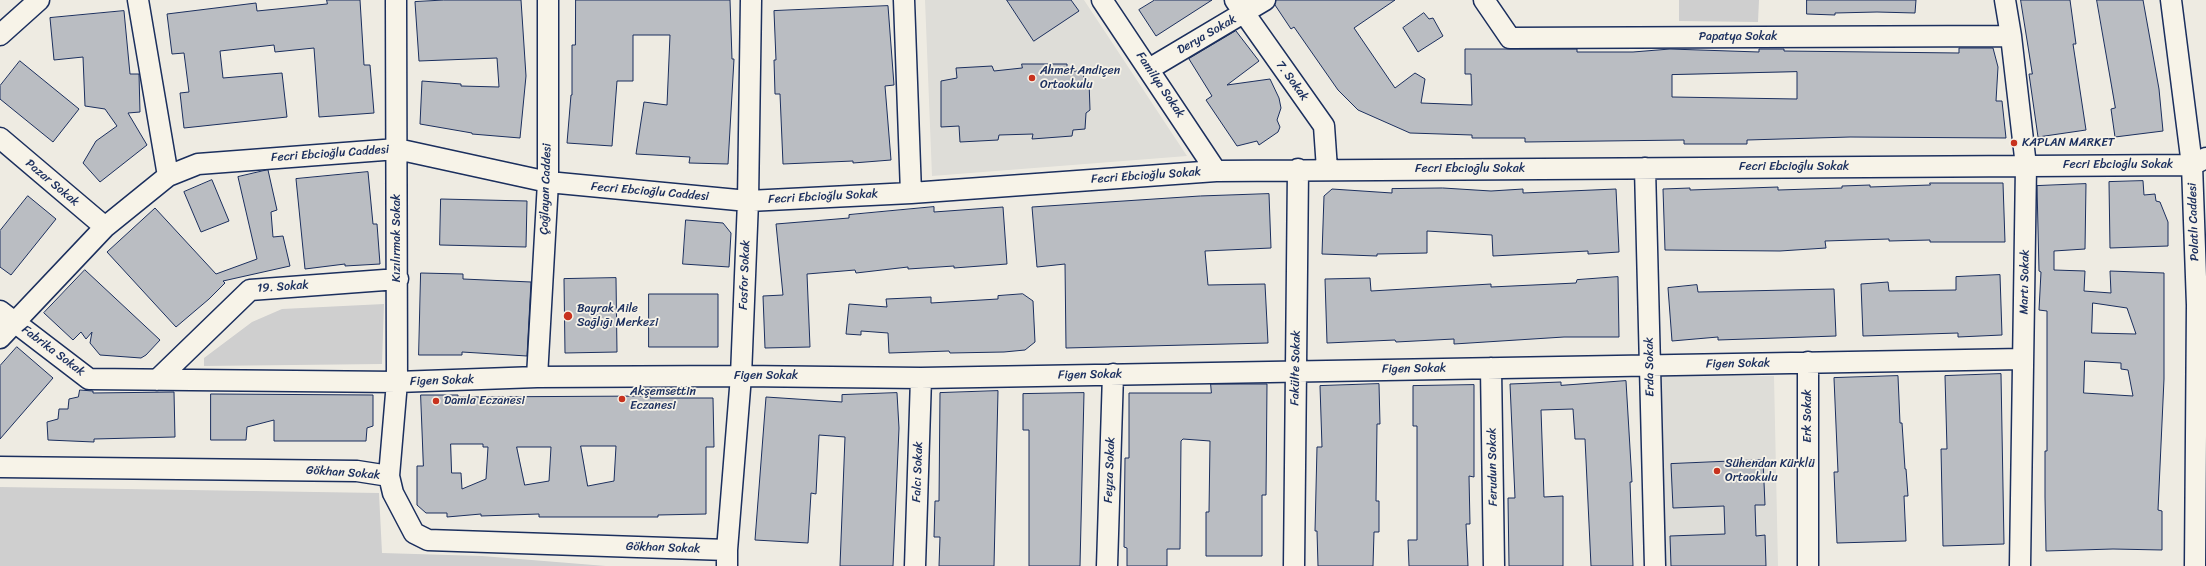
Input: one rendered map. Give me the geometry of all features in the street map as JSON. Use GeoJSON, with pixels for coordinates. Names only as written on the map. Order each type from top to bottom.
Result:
{"type":"FeatureCollection","features":[{"type":"Feature","properties":{"kind":"street"},"geometry":{"type":"LineString","coordinates":[[0,35],[39,0],[45,0]]}},
{"type":"Feature","properties":{"kind":"street"},"geometry":{"type":"LineString","coordinates":[[138,0],[168,176]]}},
{"type":"Feature","properties":{"kind":"street","name":"Kızılırmak Sokak"},"geometry":{"type":"LineString","coordinates":[[389,476],[397,382],[398,278],[396,0]]}},
{"type":"Feature","properties":{"kind":"street","name":"Çağlayan Caddesi"},"geometry":{"type":"LineString","coordinates":[[538,377],[548,182],[548,0]]}},
{"type":"Feature","properties":{"kind":"street","name":"Fosfor Sokak"},"geometry":{"type":"LineString","coordinates":[[727,558],[741,376],[748,200],[751,0]]}},
{"type":"Feature","properties":{"kind":"street"},"geometry":{"type":"LineString","coordinates":[[904,0],[911,193]]}},
{"type":"Feature","properties":{"kind":"street","name":"Familya Sokak"},"geometry":{"type":"LineString","coordinates":[[1102,0],[1216,171]]}},
{"type":"Feature","properties":{"kind":"street","name":"Derya Sokak"},"geometry":{"type":"LineString","coordinates":[[1149,69],[1239,7],[1265,0]]}},
{"type":"Feature","properties":{"kind":"street","name":"Papatya Sokak"},"geometry":{"type":"LineString","coordinates":[[1484,0],[1510,38],[2011,36]]}},
{"type":"Feature","properties":{"kind":"street","name":"Martı Sokak"},"geometry":{"type":"LineString","coordinates":[[2005,0],[2011,36],[2026,166],[2020,566]]}},
{"type":"Feature","properties":{"kind":"street","name":"Polatlı Caddesi"},"geometry":{"type":"LineString","coordinates":[[2171,0],[2199,161],[2201,305],[2195,566]]}},
{"type":"Feature","properties":{"kind":"street","name":"7. Sokak"},"geometry":{"type":"LineString","coordinates":[[1239,7],[1324,126],[1327,169]]}},
{"type":"Feature","properties":{"kind":"street","name":"Pazar Sokak"},"geometry":{"type":"LineString","coordinates":[[0,138],[104,228]]}},
{"type":"Feature","properties":{"kind":"street","name":"Fecri Ebcioğlu Caddesi"},"geometry":{"type":"LineString","coordinates":[[0,338],[7,317],[104,228],[168,176],[198,164],[396,149],[548,182],[748,200]]}},
{"type":"Feature","properties":{"kind":"street","name":"Fecri Ebcioğlu Sokak"},"geometry":{"type":"LineString","coordinates":[[748,200],[911,193],[1216,171],[1298,169],[2026,166],[2199,161]]}},
{"type":"Feature","properties":{"kind":"street","name":"Erda Sokak"},"geometry":{"type":"LineString","coordinates":[[1645,168],[1655,566]]}},
{"type":"Feature","properties":{"kind":"street","name":"Fakülte Sokak"},"geometry":{"type":"LineString","coordinates":[[1294,566],[1298,169]]}},
{"type":"Feature","properties":{"kind":"street","name":"19. Sokak"},"geometry":{"type":"LineString","coordinates":[[157,380],[250,290],[398,278]]}},
{"type":"Feature","properties":{"kind":"street","name":"Fabrika Sokak"},"geometry":{"type":"LineString","coordinates":[[7,317],[90,379],[157,380]]}},
{"type":"Feature","properties":{"kind":"street","name":"Figen Sokak"},"geometry":{"type":"LineString","coordinates":[[157,380],[397,382],[538,377],[741,376],[921,378],[2023,359]]}},
{"type":"Feature","properties":{"kind":"street","name":"Erk Sokak"},"geometry":{"type":"LineString","coordinates":[[1808,362],[1808,566]]}},
{"type":"Feature","properties":{"kind":"street","name":"Ferudun Sokak"},"geometry":{"type":"LineString","coordinates":[[1491,368],[1494,566]]}},
{"type":"Feature","properties":{"kind":"street","name":"Feyza Sokak"},"geometry":{"type":"LineString","coordinates":[[1107,566],[1112,374]]}},
{"type":"Feature","properties":{"kind":"street","name":"Falcı Sokak"},"geometry":{"type":"LineString","coordinates":[[915,566],[921,378]]}},
{"type":"Feature","properties":{"kind":"street","name":"Gökhan Sokak"},"geometry":{"type":"LineString","coordinates":[[0,467],[357,471],[389,476],[393,493],[414,533],[428,540],[727,558]]}},
{"type":"Feature","properties":{"kind":"shaded area","name":"Ahmet Andiçen Ortaokulu"},"geometry":{"type":"Polygon","coordinates":[[[925,0],[1084,0],[1187,156],[932,176],[925,0]]]}},
{"type":"Feature","properties":{"kind":"shaded area"},"geometry":{"type":"Polygon","coordinates":[[[1679,0],[1759,0],[1758,22],[1679,21],[1679,0]]]}},
{"type":"Feature","properties":{"kind":"shaded area"},"geometry":{"type":"Polygon","coordinates":[[[384,304],[382,364],[204,366],[204,358],[252,322],[282,309],[384,304]]]}},
{"type":"Feature","properties":{"kind":"shaded area","name":"Sühendan Kürklü Ortaokulu"},"geometry":{"type":"Polygon","coordinates":[[[1655,376],[1774,376],[1778,566],[1662,566],[1655,376]]]}},
{"type":"Feature","properties":{"kind":"shaded area"},"geometry":{"type":"Polygon","coordinates":[[[0,487],[379,493],[382,553],[482,556],[606,566],[0,566],[0,487]]]}},
{"type":"Feature","properties":{"kind":"building"},"geometry":{"type":"Polygon","coordinates":[[[327,0],[360,0],[364,65],[370,65],[374,113],[319,117],[314,48],[275,52],[274,45],[220,51],[223,78],[282,73],[287,117],[184,128],[180,93],[189,92],[184,53],[172,54],[167,14],[256,3],[257,11],[327,4],[327,0]]]}},
{"type":"Feature","properties":{"kind":"building"},"geometry":{"type":"Polygon","coordinates":[[[444,0],[521,0],[526,76],[520,138],[472,134],[420,124],[422,81],[461,84],[461,86],[499,87],[497,58],[419,61],[415,2],[444,0]]]}},
{"type":"Feature","properties":{"kind":"building"},"geometry":{"type":"Polygon","coordinates":[[[576,0],[730,0],[732,59],[734,59],[728,164],[689,163],[690,157],[636,154],[644,102],[667,105],[670,35],[633,35],[633,81],[617,81],[612,146],[567,143],[572,95],[572,45],[575,45],[576,0]]]}},
{"type":"Feature","properties":{"kind":"building"},"geometry":{"type":"Polygon","coordinates":[[[1007,0],[1071,0],[1079,11],[1034,41],[1007,0]]]}},
{"type":"Feature","properties":{"kind":"building"},"geometry":{"type":"Polygon","coordinates":[[[1155,0],[1212,0],[1156,36],[1139,10],[1155,0]]]}},
{"type":"Feature","properties":{"kind":"building"},"geometry":{"type":"Polygon","coordinates":[[[1276,0],[1395,0],[1354,28],[1395,88],[1415,73],[1425,79],[1421,103],[1472,105],[1471,74],[1465,74],[1465,49],[1577,49],[1577,52],[1633,52],[1670,49],[1759,52],[1759,49],[1784,49],[1784,51],[1959,53],[1959,48],[1993,48],[1998,67],[1996,101],[2002,101],[2006,138],[1850,137],[1747,140],[1747,144],[1684,144],[1684,140],[1525,142],[1525,138],[1472,138],[1472,135],[1410,133],[1358,110],[1338,90],[1294,27],[1291,29],[1275,5],[1276,0]],[[1797,72],[1672,75],[1672,97],[1797,99],[1797,72]]]}},
{"type":"Feature","properties":{"kind":"building"},"geometry":{"type":"Polygon","coordinates":[[[1807,0],[1916,0],[1915,13],[1835,13],[1835,15],[1807,14],[1807,0]]]}},
{"type":"Feature","properties":{"kind":"building"},"geometry":{"type":"Polygon","coordinates":[[[2021,0],[2070,0],[2076,44],[2073,44],[2086,130],[2038,137],[2029,74],[2032,74],[2021,0]]]}},
{"type":"Feature","properties":{"kind":"building"},"geometry":{"type":"Polygon","coordinates":[[[2097,0],[2143,0],[2159,89],[2163,131],[2115,137],[2111,109],[2115,108],[2097,0]]]}},
{"type":"Feature","properties":{"kind":"building"},"geometry":{"type":"Polygon","coordinates":[[[888,6],[894,85],[885,86],[891,160],[853,163],[853,161],[783,164],[780,94],[775,94],[774,60],[776,60],[774,11],[888,6]]]}},
{"type":"Feature","properties":{"kind":"building"},"geometry":{"type":"Polygon","coordinates":[[[124,11],[130,74],[139,74],[140,112],[128,113],[147,145],[100,182],[83,163],[96,141],[117,126],[105,109],[85,106],[83,57],[54,60],[50,18],[124,11]]]}},
{"type":"Feature","properties":{"kind":"building"},"geometry":{"type":"Polygon","coordinates":[[[1424,13],[1429,19],[1433,18],[1443,36],[1418,52],[1403,28],[1424,13]]]}},
{"type":"Feature","properties":{"kind":"building"},"geometry":{"type":"Polygon","coordinates":[[[1236,31],[1259,61],[1227,85],[1270,79],[1279,98],[1281,108],[1277,120],[1280,127],[1278,132],[1259,145],[1257,141],[1237,146],[1206,100],[1212,96],[1189,59],[1236,31]]]}},
{"type":"Feature","properties":{"kind":"building"},"geometry":{"type":"Polygon","coordinates":[[[20,61],[79,109],[53,142],[0,99],[0,86],[20,61]]]}},
{"type":"Feature","properties":{"kind":"building"},"geometry":{"type":"Polygon","coordinates":[[[1022,64],[1067,64],[1067,71],[1083,71],[1084,80],[1089,81],[1090,110],[1086,113],[1085,129],[1073,130],[1072,136],[1032,139],[1033,134],[999,135],[998,140],[960,142],[959,126],[941,127],[941,81],[957,78],[956,68],[992,66],[994,71],[1022,68],[1022,64]]]}},
{"type":"Feature","properties":{"kind":"building"},"geometry":{"type":"Polygon","coordinates":[[[268,170],[277,210],[271,212],[273,237],[283,236],[290,266],[223,281],[225,283],[209,299],[176,327],[107,252],[155,208],[216,274],[257,259],[238,177],[268,170]]]}},
{"type":"Feature","properties":{"kind":"building"},"geometry":{"type":"Polygon","coordinates":[[[368,172],[373,224],[377,224],[380,264],[345,266],[345,264],[305,269],[296,179],[368,172]]]}},
{"type":"Feature","properties":{"kind":"building"},"geometry":{"type":"Polygon","coordinates":[[[212,180],[229,221],[201,232],[184,192],[212,180]]]}},
{"type":"Feature","properties":{"kind":"building"},"geometry":{"type":"Polygon","coordinates":[[[2143,181],[2144,195],[2155,194],[2156,201],[2160,202],[2168,222],[2168,246],[2110,248],[2109,182],[2143,181]]]}},
{"type":"Feature","properties":{"kind":"building"},"geometry":{"type":"Polygon","coordinates":[[[1930,183],[2003,183],[2005,242],[1930,242],[1930,240],[1889,241],[1889,239],[1825,241],[1826,248],[1780,251],[1665,250],[1663,189],[1690,188],[1690,190],[1778,187],[1778,190],[1842,188],[1842,186],[1870,185],[1870,187],[1930,185],[1930,183]]]}},
{"type":"Feature","properties":{"kind":"building"},"geometry":{"type":"Polygon","coordinates":[[[2086,184],[2085,249],[2054,251],[2054,270],[2085,271],[2084,291],[2111,293],[2110,271],[2164,273],[2164,379],[2158,510],[2162,511],[2162,550],[2113,549],[2046,551],[2045,451],[2047,451],[2047,311],[2039,310],[2041,272],[2039,271],[2037,186],[2086,184]],[[2093,303],[2092,333],[2136,334],[2127,308],[2093,303]],[[2085,361],[2084,393],[2133,396],[2128,370],[2121,369],[2121,363],[2085,361]]]}},
{"type":"Feature","properties":{"kind":"building"},"geometry":{"type":"Polygon","coordinates":[[[1443,188],[1491,191],[1523,189],[1523,193],[1616,189],[1619,252],[1588,254],[1588,251],[1493,256],[1492,235],[1427,231],[1427,253],[1377,254],[1377,256],[1322,254],[1324,196],[1332,189],[1392,193],[1392,189],[1443,188]]]}},
{"type":"Feature","properties":{"kind":"building"},"geometry":{"type":"Polygon","coordinates":[[[1269,194],[1271,248],[1205,251],[1208,285],[1265,284],[1268,343],[1066,348],[1065,264],[1037,267],[1032,207],[1200,196],[1269,194]]]}},
{"type":"Feature","properties":{"kind":"building"},"geometry":{"type":"Polygon","coordinates":[[[28,196],[56,219],[11,275],[0,267],[0,231],[28,196]]]}},
{"type":"Feature","properties":{"kind":"building"},"geometry":{"type":"Polygon","coordinates":[[[441,199],[527,201],[526,247],[440,245],[441,199]]]}},
{"type":"Feature","properties":{"kind":"building"},"geometry":{"type":"Polygon","coordinates":[[[934,207],[934,212],[1003,207],[1007,264],[954,268],[954,266],[908,269],[908,267],[856,273],[855,270],[807,274],[810,347],[765,348],[763,296],[783,295],[776,224],[849,218],[849,215],[934,207]]]}},
{"type":"Feature","properties":{"kind":"building"},"geometry":{"type":"Polygon","coordinates":[[[686,220],[723,223],[731,233],[729,267],[683,264],[686,220]]]}},
{"type":"Feature","properties":{"kind":"building"},"geometry":{"type":"Polygon","coordinates":[[[85,270],[160,340],[146,355],[141,358],[100,355],[90,343],[92,332],[86,339],[81,332],[73,340],[44,313],[85,270]]]}},
{"type":"Feature","properties":{"kind":"building"},"geometry":{"type":"Polygon","coordinates":[[[421,273],[463,274],[463,279],[531,282],[527,356],[462,352],[462,355],[419,355],[421,273]]]}},
{"type":"Feature","properties":{"kind":"building"},"geometry":{"type":"Polygon","coordinates":[[[2000,275],[2002,335],[1958,337],[1958,333],[1863,336],[1861,284],[1888,282],[1889,291],[1956,290],[1956,277],[2000,275]]]}},
{"type":"Feature","properties":{"kind":"building"},"geometry":{"type":"Polygon","coordinates":[[[1618,277],[1619,337],[1564,337],[1454,344],[1454,339],[1327,343],[1325,279],[1370,278],[1371,291],[1491,284],[1491,287],[1576,283],[1577,280],[1618,277]]]}},
{"type":"Feature","properties":{"kind":"building"},"geometry":{"type":"Polygon","coordinates":[[[616,278],[617,352],[565,353],[564,279],[616,278]]]}},
{"type":"Feature","properties":{"kind":"building"},"geometry":{"type":"Polygon","coordinates":[[[1697,285],[1698,292],[1834,289],[1836,336],[1718,340],[1718,337],[1672,341],[1668,288],[1697,285]]]}},
{"type":"Feature","properties":{"kind":"building"},"geometry":{"type":"Polygon","coordinates":[[[649,294],[718,294],[718,347],[649,347],[649,294]]]}},
{"type":"Feature","properties":{"kind":"building"},"geometry":{"type":"Polygon","coordinates":[[[1023,294],[1033,301],[1035,342],[1025,350],[1004,352],[950,353],[949,351],[889,353],[888,333],[861,331],[861,335],[846,334],[849,304],[887,307],[886,299],[931,297],[931,303],[998,299],[998,296],[1023,294]]]}},
{"type":"Feature","properties":{"kind":"building"},"geometry":{"type":"Polygon","coordinates":[[[17,347],[53,378],[0,439],[0,366],[17,347]]]}},
{"type":"Feature","properties":{"kind":"building"},"geometry":{"type":"Polygon","coordinates":[[[2001,374],[2004,544],[1943,546],[1941,449],[1947,449],[1945,376],[2001,374]]]}},
{"type":"Feature","properties":{"kind":"building"},"geometry":{"type":"Polygon","coordinates":[[[1898,376],[1900,423],[1902,423],[1908,496],[1904,496],[1906,541],[1837,543],[1834,472],[1838,472],[1834,378],[1898,376]]]}},
{"type":"Feature","properties":{"kind":"building"},"geometry":{"type":"Polygon","coordinates":[[[1626,381],[1632,482],[1630,482],[1633,566],[1591,566],[1585,439],[1575,439],[1573,409],[1541,410],[1544,497],[1563,496],[1563,566],[1509,566],[1508,498],[1515,498],[1510,384],[1561,382],[1561,385],[1626,381]]]}},
{"type":"Feature","properties":{"kind":"building"},"geometry":{"type":"Polygon","coordinates":[[[1211,384],[1267,384],[1266,495],[1262,495],[1262,556],[1206,556],[1206,512],[1209,512],[1210,441],[1183,439],[1181,441],[1180,549],[1167,549],[1167,566],[1127,566],[1127,548],[1124,547],[1125,458],[1129,458],[1129,393],[1211,393],[1211,384]]]}},
{"type":"Feature","properties":{"kind":"building"},"geometry":{"type":"Polygon","coordinates":[[[1379,384],[1380,424],[1377,424],[1376,501],[1379,501],[1379,532],[1374,532],[1373,566],[1318,566],[1317,531],[1315,531],[1317,447],[1322,447],[1320,386],[1379,384]]]}},
{"type":"Feature","properties":{"kind":"building"},"geometry":{"type":"Polygon","coordinates":[[[1474,385],[1474,477],[1469,476],[1470,524],[1466,524],[1468,566],[1409,566],[1408,540],[1417,540],[1417,426],[1413,426],[1413,386],[1474,385]]]}},
{"type":"Feature","properties":{"kind":"building"},"geometry":{"type":"Polygon","coordinates":[[[80,390],[93,391],[93,393],[174,392],[175,437],[94,439],[94,442],[48,440],[47,422],[58,419],[59,409],[68,409],[69,399],[78,397],[80,390]]]}},
{"type":"Feature","properties":{"kind":"building"},"geometry":{"type":"Polygon","coordinates":[[[998,391],[994,566],[939,566],[940,537],[934,537],[935,501],[939,501],[940,393],[998,391]]]}},
{"type":"Feature","properties":{"kind":"building"},"geometry":{"type":"Polygon","coordinates":[[[897,393],[899,428],[893,566],[840,566],[845,437],[819,435],[816,494],[811,493],[808,543],[755,540],[766,397],[842,402],[842,395],[897,393]]]}},
{"type":"Feature","properties":{"kind":"building"},"geometry":{"type":"Polygon","coordinates":[[[1084,393],[1080,566],[1029,566],[1029,430],[1023,430],[1023,394],[1084,393]]]}},
{"type":"Feature","properties":{"kind":"building"},"geometry":{"type":"Polygon","coordinates":[[[211,394],[373,395],[373,426],[367,428],[366,441],[274,441],[274,420],[247,427],[246,440],[211,440],[211,394]]]}},
{"type":"Feature","properties":{"kind":"building"},"geometry":{"type":"Polygon","coordinates":[[[421,395],[458,395],[458,397],[650,396],[650,398],[713,398],[714,447],[706,447],[706,514],[658,515],[658,517],[539,517],[539,514],[481,516],[481,514],[447,517],[447,513],[426,513],[417,505],[417,466],[423,466],[421,395]],[[451,444],[452,473],[461,473],[462,489],[486,479],[488,447],[483,447],[483,444],[451,444]],[[581,446],[588,486],[614,481],[616,446],[581,446]],[[517,447],[525,485],[549,481],[551,447],[517,447]]]}},
{"type":"Feature","properties":{"kind":"building"},"geometry":{"type":"Polygon","coordinates":[[[1763,460],[1765,505],[1755,505],[1756,536],[1765,535],[1766,566],[1671,566],[1670,536],[1725,534],[1724,506],[1673,508],[1671,464],[1763,460]]]}},
{"type":"Feature","properties":{"kind":"place","name":"Ahmet Andiçen Ortaokulu"},"geometry":{"type":"Point","coordinates":[1032,78]}},
{"type":"Feature","properties":{"kind":"place","name":"KAPLAN MARKET"},"geometry":{"type":"Point","coordinates":[2014,143]}},
{"type":"Feature","properties":{"kind":"place","name":"Bayrak Aile Sağlığı Merkezi"},"geometry":{"type":"Point","coordinates":[568,316]}},
{"type":"Feature","properties":{"kind":"place","name":"Akşemsettin Eczanesi"},"geometry":{"type":"Point","coordinates":[622,399]}},
{"type":"Feature","properties":{"kind":"place","name":"Damla Eczanesi"},"geometry":{"type":"Point","coordinates":[436,401]}},
{"type":"Feature","properties":{"kind":"place","name":"Sühendan Kürklü Ortaokulu"},"geometry":{"type":"Point","coordinates":[1717,471]}}]}
